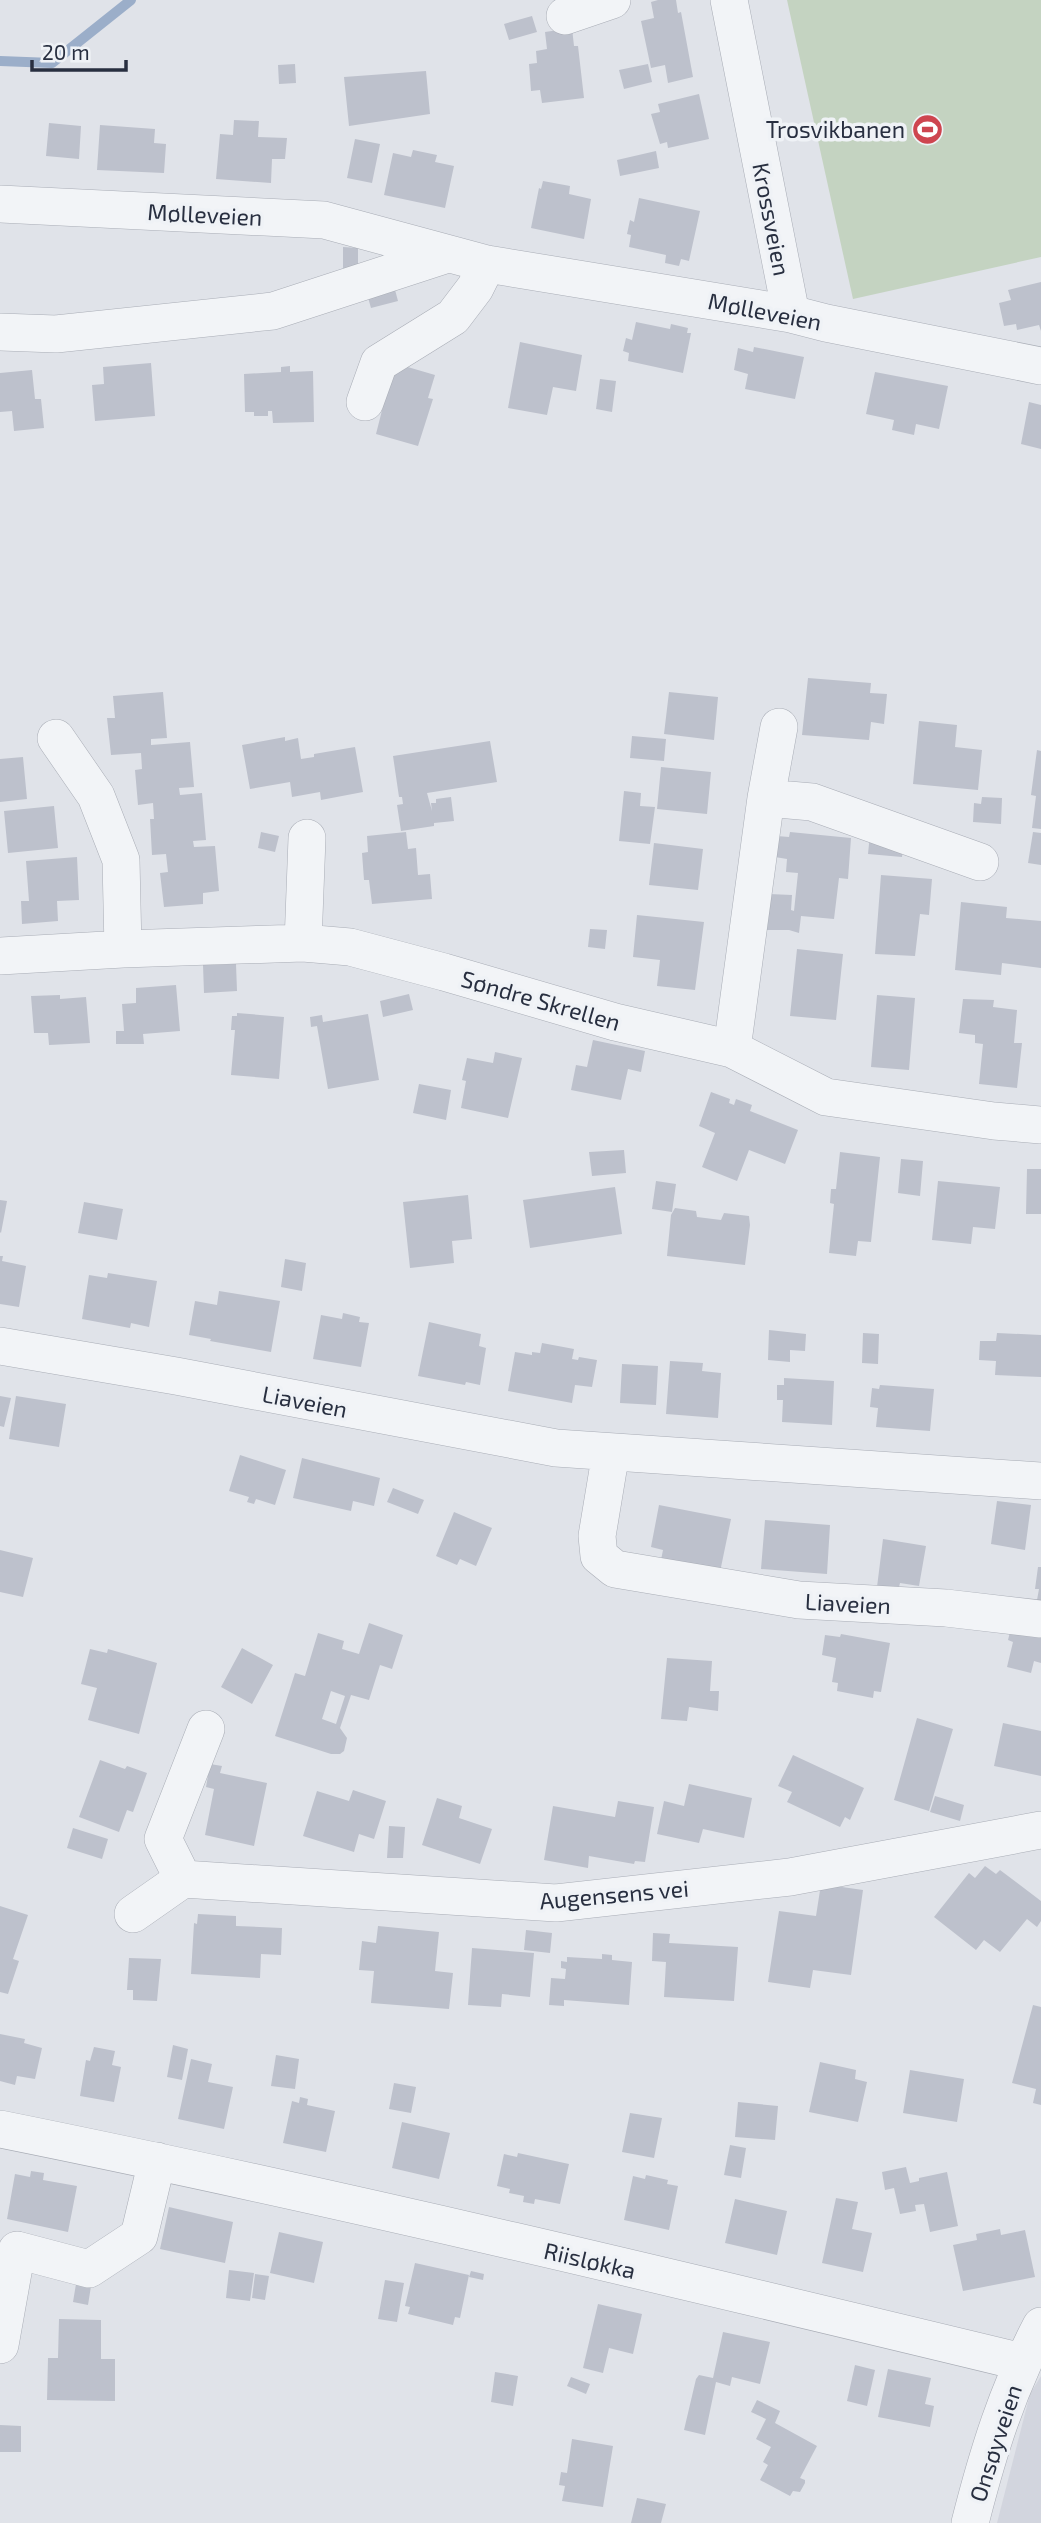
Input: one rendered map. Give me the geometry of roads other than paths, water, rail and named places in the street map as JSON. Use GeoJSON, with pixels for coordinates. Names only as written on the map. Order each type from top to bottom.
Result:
{"type":"FeatureCollection","features":[{"type":"Feature","properties":{"kind":"street"},"geometry":{"type":"LineString","coordinates":[[565,16],[612,0]]}},
{"type":"Feature","properties":{"kind":"street","name":"Krossveien"},"geometry":{"type":"LineString","coordinates":[[729,0],[791,314]]}},
{"type":"Feature","properties":{"kind":"street","name":"Mølleveien"},"geometry":{"type":"LineString","coordinates":[[0,204],[324,220],[487,264],[791,314],[1041,366]]}},
{"type":"Feature","properties":{"kind":"street"},"geometry":{"type":"LineString","coordinates":[[0,332],[56,334],[273,311],[448,254]]}},
{"type":"Feature","properties":{"kind":"street"},"geometry":{"type":"LineString","coordinates":[[365,402],[379,362],[453,317],[475,288],[487,264]]}},
{"type":"Feature","properties":{"kind":"street"},"geometry":{"type":"LineString","coordinates":[[732,1049],[766,798],[779,727]]}},
{"type":"Feature","properties":{"kind":"street"},"geometry":{"type":"LineString","coordinates":[[55,738],[96,796],[121,860],[123,949]]}},
{"type":"Feature","properties":{"kind":"street"},"geometry":{"type":"LineString","coordinates":[[766,798],[812,802],[980,862]]}},
{"type":"Feature","properties":{"kind":"street"},"geometry":{"type":"LineString","coordinates":[[303,943],[307,838]]}},
{"type":"Feature","properties":{"kind":"street","name":"Søndre Skrellen"},"geometry":{"type":"LineString","coordinates":[[0,956],[303,943],[350,947],[615,1022],[732,1049],[826,1097],[994,1121],[1041,1125]]}},
{"type":"Feature","properties":{"kind":"street","name":"Liaveien"},"geometry":{"type":"LineString","coordinates":[[0,1346],[556,1448],[1041,1481]]}},
{"type":"Feature","properties":{"kind":"street","name":"Liaveien"},"geometry":{"type":"LineString","coordinates":[[611,1452],[597,1536],[598,1556],[615,1569],[799,1600],[946,1608],[1041,1619]]}},
{"type":"Feature","properties":{"kind":"street"},"geometry":{"type":"LineString","coordinates":[[134,1914],[183,1879],[163,1839],[206,1729]]}},
{"type":"Feature","properties":{"kind":"street","name":"Augensens vei"},"geometry":{"type":"LineString","coordinates":[[183,1879],[556,1903],[790,1877],[1041,1830]]}},
{"type":"Feature","properties":{"kind":"street","name":"Riisløkka"},"geometry":{"type":"LineString","coordinates":[[0,2129],[157,2161],[698,2284],[1022,2362]]}},
{"type":"Feature","properties":{"kind":"street"},"geometry":{"type":"LineString","coordinates":[[0,2345],[17,2250],[89,2269],[139,2236],[157,2161]]}},
{"type":"Feature","properties":{"kind":"street","name":"Onsøyveien"},"geometry":{"type":"LineString","coordinates":[[970,2523],[990,2444],[1022,2362],[1041,2326]]}},
{"type":"Feature","properties":{"kind":"waterway"},"geometry":{"type":"LineString","coordinates":[[0,61],[52,63],[131,0]]}},
{"type":"Feature","properties":{"kind":"place","name":"Trosvikbanen"},"geometry":{"type":"Point","coordinates":[928,129]}}]}
